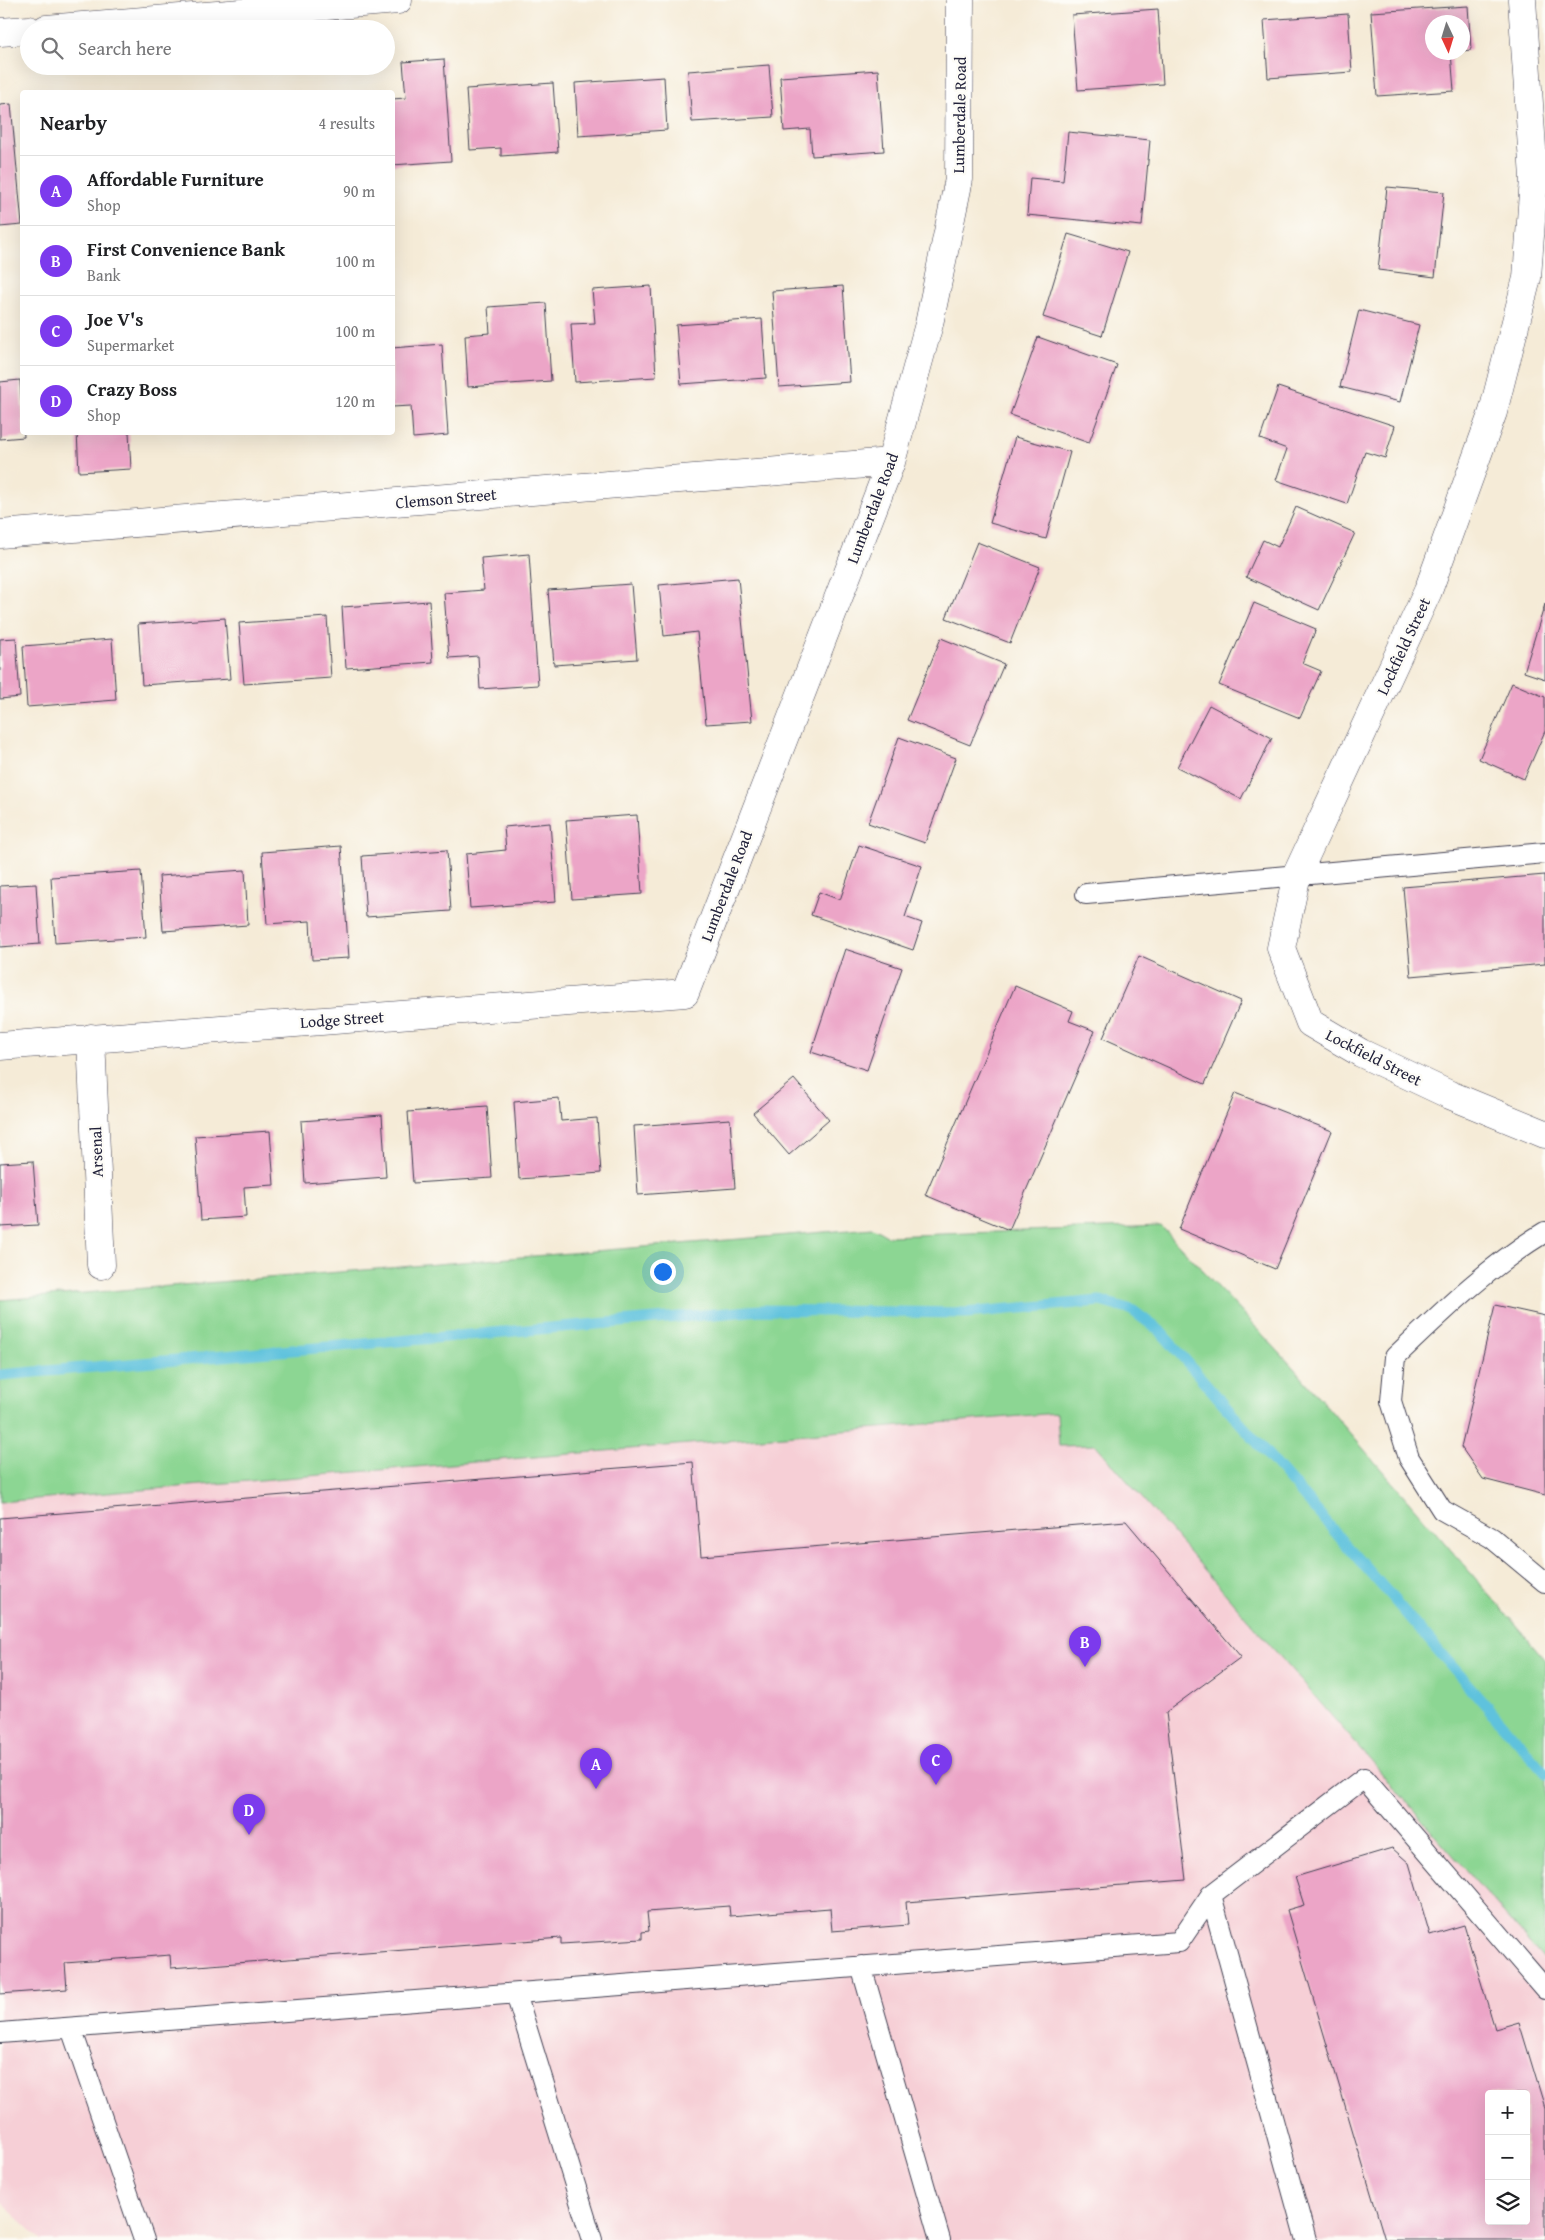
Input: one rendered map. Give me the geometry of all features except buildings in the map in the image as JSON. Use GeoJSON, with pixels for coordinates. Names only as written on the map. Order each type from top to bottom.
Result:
{"type":"FeatureCollection","features":[{"type":"Feature","properties":{"kind":"street"},"geometry":{"type":"LineString","coordinates":[[155,20],[398,0]]}},
{"type":"Feature","properties":{"kind":"street","name":"Lumberdale Road"},"geometry":{"type":"LineString","coordinates":[[685,993],[891,462],[929,324],[959,179],[960,0]]}},
{"type":"Feature","properties":{"kind":"street","name":"Lockfield Street"},"geometry":{"type":"LineString","coordinates":[[1522,0],[1534,178],[1527,278],[1495,403],[1428,591],[1298,874],[1281,948],[1310,1023],[1360,1053],[1450,1095],[1545,1134]]}},
{"type":"Feature","properties":{"kind":"street"},"geometry":{"type":"LineString","coordinates":[[0,32],[20,31]]}},
{"type":"Feature","properties":{"kind":"street","name":"Clemson Street"},"geometry":{"type":"LineString","coordinates":[[0,534],[891,462]]}},
{"type":"Feature","properties":{"kind":"street","name":"Lodge Street"},"geometry":{"type":"LineString","coordinates":[[0,1046],[685,993]]}},
{"type":"Feature","properties":{"kind":"street","name":"Arsenal"},"geometry":{"type":"LineString","coordinates":[[91,1038],[101,1265]]}},
{"type":"Feature","properties":{"kind":"lane"},"geometry":{"type":"LineString","coordinates":[[1086,894],[1545,853]]}},
{"type":"Feature","properties":{"kind":"lane"},"geometry":{"type":"LineString","coordinates":[[1545,1232],[1517,1249],[1455,1300],[1395,1357],[1391,1402],[1409,1458],[1442,1510],[1492,1538],[1545,1582]]}},
{"type":"Feature","properties":{"kind":"lane"},"geometry":{"type":"LineString","coordinates":[[0,2034],[410,2000],[516,1994],[619,1984],[1178,1942],[1211,1895],[1364,1778],[1545,1989]]}},
{"type":"Feature","properties":{"kind":"lane"},"geometry":{"type":"LineString","coordinates":[[1211,1895],[1306,2240]]}},
{"type":"Feature","properties":{"kind":"lane"},"geometry":{"type":"LineString","coordinates":[[861,1966],[940,2240]]}},
{"type":"Feature","properties":{"kind":"lane"},"geometry":{"type":"LineString","coordinates":[[516,1994],[592,2240]]}},
{"type":"Feature","properties":{"kind":"lane"},"geometry":{"type":"LineString","coordinates":[[71,2028],[144,2240]]}},
{"type":"Feature","properties":{"kind":"shaded area"},"geometry":{"type":"Polygon","coordinates":[[[1058,1413],[1059,1446],[1096,1445],[1545,1961],[1545,2240],[42,2240],[0,2202],[0,1502],[1058,1413]]]}},
{"type":"Feature","properties":{"kind":"green space"},"geometry":{"type":"Polygon","coordinates":[[[1161,1226],[1292,1366],[1545,1659],[1545,1961],[1096,1445],[1059,1446],[1057,1413],[0,1502],[0,1300],[873,1228],[887,1236],[1161,1226]]]}},
{"type":"Feature","properties":{"kind":"waterway"},"geometry":{"type":"LineString","coordinates":[[0,1375],[761,1310],[965,1313],[1100,1301],[1132,1310],[1160,1331],[1545,1773]]}},
{"type":"Feature","properties":{"kind":"place","name":"First Convenience Bank"},"geometry":{"type":"Point","coordinates":[1085,1667]}},
{"type":"Feature","properties":{"kind":"place","name":"Joe V's"},"geometry":{"type":"Point","coordinates":[936,1785]}},
{"type":"Feature","properties":{"kind":"place","name":"Affordable Furniture"},"geometry":{"type":"Point","coordinates":[596,1789]}},
{"type":"Feature","properties":{"kind":"place","name":"Crazy Boss"},"geometry":{"type":"Point","coordinates":[249,1835]}}]}
